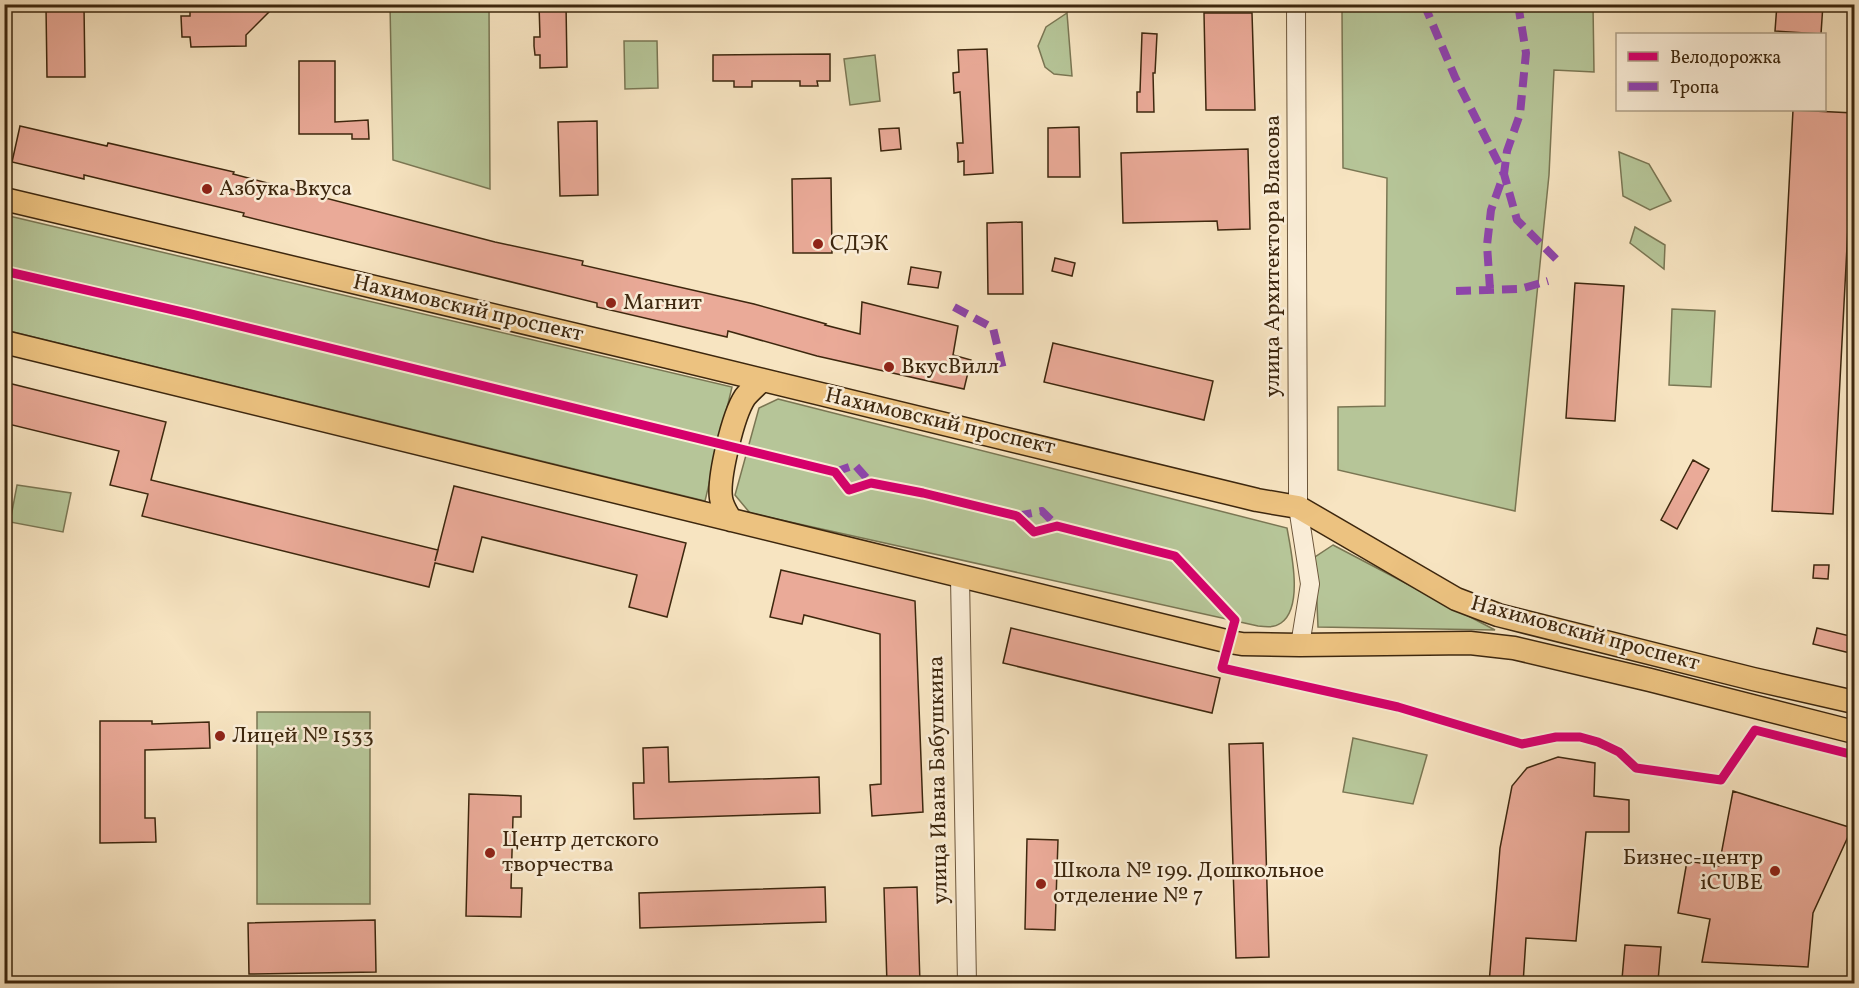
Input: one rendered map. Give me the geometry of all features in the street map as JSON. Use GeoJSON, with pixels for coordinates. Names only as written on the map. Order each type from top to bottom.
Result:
{"type":"FeatureCollection","features":[{"type":"Feature","properties":{"kind":"main road","name":"Нахимовский проспект"},"geometry":{"type":"LineString","coordinates":[[4,199],[922,417],[1257,500],[1298,507],[1456,599],[1498,615],[1854,702]]}},
{"type":"Feature","properties":{"kind":"main road","name":"Нахимовский проспект"},"geometry":{"type":"LineString","coordinates":[[4,342],[1230,642],[1300,645],[1470,643],[1514,648],[1854,732]]}},
{"type":"Feature","properties":{"kind":"main road"},"geometry":{"type":"LineString","coordinates":[[730,519],[721,497],[728,447],[737,413],[746,397],[762,380]]}},
{"type":"Feature","properties":{"kind":"street","name":"улица Архитектора Власова"},"geometry":{"type":"LineString","coordinates":[[1296,4],[1298,507],[1310,584],[1300,645]]}},
{"type":"Feature","properties":{"kind":"street","name":"улица Ивана Бабушкина"},"geometry":{"type":"LineString","coordinates":[[960,577],[967,984]]}},
{"type":"Feature","properties":{"kind":"green space"},"geometry":{"type":"Polygon","coordinates":[[[1401,4],[1593,5],[1594,72],[1554,70],[1549,175],[1515,511],[1338,470],[1338,407],[1385,406],[1387,178],[1343,168],[1342,10],[1401,4]]]}},
{"type":"Feature","properties":{"kind":"green space"},"geometry":{"type":"Polygon","coordinates":[[[390,5],[489,5],[490,189],[393,160],[390,5]]]}},
{"type":"Feature","properties":{"kind":"green space"},"geometry":{"type":"Polygon","coordinates":[[[1067,13],[1072,76],[1054,74],[1045,67],[1038,46],[1046,27],[1067,13]]]}},
{"type":"Feature","properties":{"kind":"green space"},"geometry":{"type":"Polygon","coordinates":[[[624,41],[657,41],[658,88],[625,89],[624,41]]]}},
{"type":"Feature","properties":{"kind":"green space"},"geometry":{"type":"Polygon","coordinates":[[[875,55],[880,101],[850,105],[844,59],[875,55]]]}},
{"type":"Feature","properties":{"kind":"green space"},"geometry":{"type":"Polygon","coordinates":[[[1619,152],[1649,164],[1671,201],[1650,210],[1623,196],[1619,152]]]}},
{"type":"Feature","properties":{"kind":"green space"},"geometry":{"type":"Polygon","coordinates":[[[5,215],[732,387],[705,501],[5,330],[5,215]]]}},
{"type":"Feature","properties":{"kind":"green space"},"geometry":{"type":"Polygon","coordinates":[[[1635,227],[1665,245],[1664,269],[1630,243],[1635,227]]]}},
{"type":"Feature","properties":{"kind":"green space"},"geometry":{"type":"Polygon","coordinates":[[[1672,309],[1715,311],[1711,387],[1669,385],[1672,309]]]}},
{"type":"Feature","properties":{"kind":"green space"},"geometry":{"type":"Polygon","coordinates":[[[778,399],[1287,528],[1294,578],[1292,605],[1288,615],[1276,626],[1258,626],[750,513],[735,495],[759,408],[778,399]]]}},
{"type":"Feature","properties":{"kind":"green space"},"geometry":{"type":"Polygon","coordinates":[[[17,485],[71,493],[63,532],[10,522],[17,485]]]}},
{"type":"Feature","properties":{"kind":"green space"},"geometry":{"type":"Polygon","coordinates":[[[1333,545],[1495,630],[1318,627],[1315,557],[1333,545]]]}},
{"type":"Feature","properties":{"kind":"green space"},"geometry":{"type":"Polygon","coordinates":[[[257,712],[370,712],[370,904],[257,904],[257,712]]]}},
{"type":"Feature","properties":{"kind":"green space"},"geometry":{"type":"Polygon","coordinates":[[[1353,738],[1427,755],[1413,804],[1343,792],[1353,738]]]}},
{"type":"Feature","properties":{"kind":"building"},"geometry":{"type":"Polygon","coordinates":[[[241,4],[277,4],[246,35],[246,46],[191,47],[190,37],[182,37],[181,16],[190,16],[190,11],[241,9],[241,4]]]}},
{"type":"Feature","properties":{"kind":"building"},"geometry":{"type":"Polygon","coordinates":[[[539,4],[566,4],[567,67],[540,68],[540,55],[535,55],[534,46],[534,37],[540,37],[539,4]]]}},
{"type":"Feature","properties":{"kind":"building"},"geometry":{"type":"Polygon","coordinates":[[[1777,4],[1823,4],[1821,33],[1775,31],[1777,4]]]}},
{"type":"Feature","properties":{"kind":"building"},"geometry":{"type":"Polygon","coordinates":[[[46,7],[84,7],[85,77],[47,77],[46,7]]]}},
{"type":"Feature","properties":{"kind":"building"},"geometry":{"type":"Polygon","coordinates":[[[1204,13],[1252,13],[1255,110],[1206,110],[1204,13]]]}},
{"type":"Feature","properties":{"kind":"building"},"geometry":{"type":"Polygon","coordinates":[[[1142,33],[1157,34],[1155,73],[1153,73],[1154,112],[1137,112],[1142,33]]]}},
{"type":"Feature","properties":{"kind":"building"},"geometry":{"type":"Polygon","coordinates":[[[987,49],[993,173],[964,175],[964,161],[958,162],[957,143],[963,143],[960,92],[954,93],[953,73],[959,72],[958,50],[987,49]]]}},
{"type":"Feature","properties":{"kind":"building"},"geometry":{"type":"Polygon","coordinates":[[[830,54],[830,81],[817,81],[818,86],[800,86],[800,81],[752,81],[752,87],[734,87],[734,81],[713,81],[713,55],[830,54]]]}},
{"type":"Feature","properties":{"kind":"building"},"geometry":{"type":"Polygon","coordinates":[[[299,61],[335,61],[335,122],[368,120],[369,139],[352,139],[352,134],[299,134],[299,61]]]}},
{"type":"Feature","properties":{"kind":"building"},"geometry":{"type":"Polygon","coordinates":[[[1793,111],[1854,113],[1833,514],[1772,511],[1793,111]]]}},
{"type":"Feature","properties":{"kind":"building"},"geometry":{"type":"Polygon","coordinates":[[[597,121],[598,195],[560,196],[558,122],[597,121]]]}},
{"type":"Feature","properties":{"kind":"building"},"geometry":{"type":"Polygon","coordinates":[[[20,126],[107,146],[108,143],[234,172],[233,174],[495,242],[583,261],[582,265],[754,304],[860,334],[862,302],[958,326],[953,355],[971,360],[964,389],[817,356],[728,331],[727,337],[597,307],[597,303],[243,216],[244,213],[84,175],[84,179],[12,162],[20,126]]]}},
{"type":"Feature","properties":{"kind":"building"},"geometry":{"type":"Polygon","coordinates":[[[1079,127],[1080,177],[1048,177],[1048,128],[1079,127]]]}},
{"type":"Feature","properties":{"kind":"building"},"geometry":{"type":"Polygon","coordinates":[[[899,128],[901,149],[881,151],[879,129],[899,128]]]}},
{"type":"Feature","properties":{"kind":"building"},"geometry":{"type":"Polygon","coordinates":[[[1248,149],[1250,229],[1218,230],[1217,221],[1123,223],[1121,153],[1248,149]]]}},
{"type":"Feature","properties":{"kind":"building"},"geometry":{"type":"Polygon","coordinates":[[[831,178],[832,253],[793,253],[792,179],[831,178]]]}},
{"type":"Feature","properties":{"kind":"building"},"geometry":{"type":"Polygon","coordinates":[[[1022,222],[1023,294],[988,294],[987,223],[1022,222]]]}},
{"type":"Feature","properties":{"kind":"building"},"geometry":{"type":"Polygon","coordinates":[[[1055,258],[1075,263],[1072,276],[1052,271],[1055,258]]]}},
{"type":"Feature","properties":{"kind":"building"},"geometry":{"type":"Polygon","coordinates":[[[911,267],[941,272],[938,288],[908,284],[911,267]]]}},
{"type":"Feature","properties":{"kind":"building"},"geometry":{"type":"Polygon","coordinates":[[[1575,283],[1624,286],[1615,421],[1566,418],[1575,283]]]}},
{"type":"Feature","properties":{"kind":"building"},"geometry":{"type":"Polygon","coordinates":[[[1053,343],[1213,381],[1204,420],[1044,382],[1053,343]]]}},
{"type":"Feature","properties":{"kind":"building"},"geometry":{"type":"Polygon","coordinates":[[[4,382],[166,422],[151,480],[438,550],[454,486],[686,543],[667,617],[629,607],[637,575],[482,537],[473,572],[435,563],[429,587],[142,516],[148,494],[110,485],[119,451],[4,423],[4,382]]]}},
{"type":"Feature","properties":{"kind":"building"},"geometry":{"type":"Polygon","coordinates":[[[1693,460],[1709,469],[1677,529],[1661,520],[1693,460]]]}},
{"type":"Feature","properties":{"kind":"building"},"geometry":{"type":"Polygon","coordinates":[[[1814,565],[1829,565],[1828,579],[1813,578],[1814,565]]]}},
{"type":"Feature","properties":{"kind":"building"},"geometry":{"type":"Polygon","coordinates":[[[781,570],[915,601],[923,812],[872,816],[870,785],[881,784],[880,634],[804,615],[802,624],[770,617],[781,570]]]}},
{"type":"Feature","properties":{"kind":"building"},"geometry":{"type":"Polygon","coordinates":[[[1011,628],[1220,678],[1212,713],[1003,663],[1011,628]]]}},
{"type":"Feature","properties":{"kind":"building"},"geometry":{"type":"Polygon","coordinates":[[[1817,628],[1854,637],[1854,654],[1813,644],[1817,628]]]}},
{"type":"Feature","properties":{"kind":"building"},"geometry":{"type":"Polygon","coordinates":[[[100,721],[152,721],[152,724],[209,722],[210,748],[145,750],[145,818],[155,818],[156,842],[100,843],[100,721]]]}},
{"type":"Feature","properties":{"kind":"building"},"geometry":{"type":"Polygon","coordinates":[[[1263,743],[1269,957],[1236,958],[1229,744],[1263,743]]]}},
{"type":"Feature","properties":{"kind":"building"},"geometry":{"type":"Polygon","coordinates":[[[668,747],[669,782],[819,777],[820,813],[634,819],[633,783],[644,783],[643,748],[668,747]]]}},
{"type":"Feature","properties":{"kind":"building"},"geometry":{"type":"Polygon","coordinates":[[[1558,757],[1595,763],[1594,796],[1629,800],[1629,832],[1586,832],[1576,941],[1526,938],[1523,984],[1489,984],[1500,848],[1512,786],[1527,768],[1558,757]]]}},
{"type":"Feature","properties":{"kind":"building","name":"Бизнес-центр iCUBE"},"geometry":{"type":"Polygon","coordinates":[[[1733,791],[1852,828],[1813,913],[1808,967],[1702,962],[1710,919],[1678,913],[1687,861],[1719,866],[1733,791]]]}},
{"type":"Feature","properties":{"kind":"building","name":"Центр детского творчества"},"geometry":{"type":"Polygon","coordinates":[[[469,794],[521,796],[521,817],[513,817],[511,888],[522,888],[521,917],[466,916],[469,794]]]}},
{"type":"Feature","properties":{"kind":"building","name":"Школа № 199. Дошкольное отделение № 7"},"geometry":{"type":"Polygon","coordinates":[[[1027,839],[1058,840],[1055,930],[1025,929],[1027,839]]]}},
{"type":"Feature","properties":{"kind":"building"},"geometry":{"type":"Polygon","coordinates":[[[825,887],[826,922],[640,928],[639,893],[825,887]]]}},
{"type":"Feature","properties":{"kind":"building"},"geometry":{"type":"Polygon","coordinates":[[[917,887],[920,984],[887,984],[884,888],[917,887]]]}},
{"type":"Feature","properties":{"kind":"building"},"geometry":{"type":"Polygon","coordinates":[[[375,920],[376,972],[249,974],[248,923],[375,920]]]}},
{"type":"Feature","properties":{"kind":"building"},"geometry":{"type":"Polygon","coordinates":[[[1625,945],[1661,947],[1658,981],[1622,979],[1625,945]]]}},
{"type":"Feature","properties":{"kind":"marked path"},"geometry":{"type":"LineString","coordinates":[[1424,4],[1455,77],[1504,174],[1517,220],[1558,261]]}},
{"type":"Feature","properties":{"kind":"marked path"},"geometry":{"type":"LineString","coordinates":[[1490,289],[1487,245],[1491,210],[1504,174],[1507,151],[1520,114],[1526,53],[1518,4]]}},
{"type":"Feature","properties":{"kind":"marked path"},"geometry":{"type":"LineString","coordinates":[[1456,291],[1520,289],[1548,281]]}},
{"type":"Feature","properties":{"kind":"marked path"},"geometry":{"type":"LineString","coordinates":[[954,307],[993,328],[1003,369]]}},
{"type":"Feature","properties":{"kind":"marked path"},"geometry":{"type":"LineString","coordinates":[[835,472],[855,465],[871,483]]}},
{"type":"Feature","properties":{"kind":"marked path"},"geometry":{"type":"LineString","coordinates":[[1017,516],[1042,511],[1057,526]]}},
{"type":"Feature","properties":{"kind":"cycle path"},"geometry":{"type":"LineString","coordinates":[[4,271],[191,314],[835,472],[849,490],[871,483],[923,493],[1017,516],[1034,532],[1057,526],[1175,556],[1235,620],[1222,668],[1398,707],[1522,744],[1556,737],[1580,737],[1619,752],[1636,768],[1721,780],[1755,730],[1854,755]]}},
{"type":"Feature","properties":{"kind":"place","name":"Азбука Вкуса"},"geometry":{"type":"Point","coordinates":[207,189]}},
{"type":"Feature","properties":{"kind":"place","name":"СДЭК"},"geometry":{"type":"Point","coordinates":[818,244]}},
{"type":"Feature","properties":{"kind":"place","name":"Магнит"},"geometry":{"type":"Point","coordinates":[611,303]}},
{"type":"Feature","properties":{"kind":"place","name":"ВкусВилл"},"geometry":{"type":"Point","coordinates":[889,367]}},
{"type":"Feature","properties":{"kind":"place","name":"Лицей № 1533"},"geometry":{"type":"Point","coordinates":[220,736]}},
{"type":"Feature","properties":{"kind":"place","name":"Центр детского творчества"},"geometry":{"type":"Point","coordinates":[490,853]}},
{"type":"Feature","properties":{"kind":"place","name":"Бизнес-центр iCUBE"},"geometry":{"type":"Point","coordinates":[1775,871]}},
{"type":"Feature","properties":{"kind":"place","name":"Школа № 199. Дошкольное отделение № 7"},"geometry":{"type":"Point","coordinates":[1041,884]}}]}
